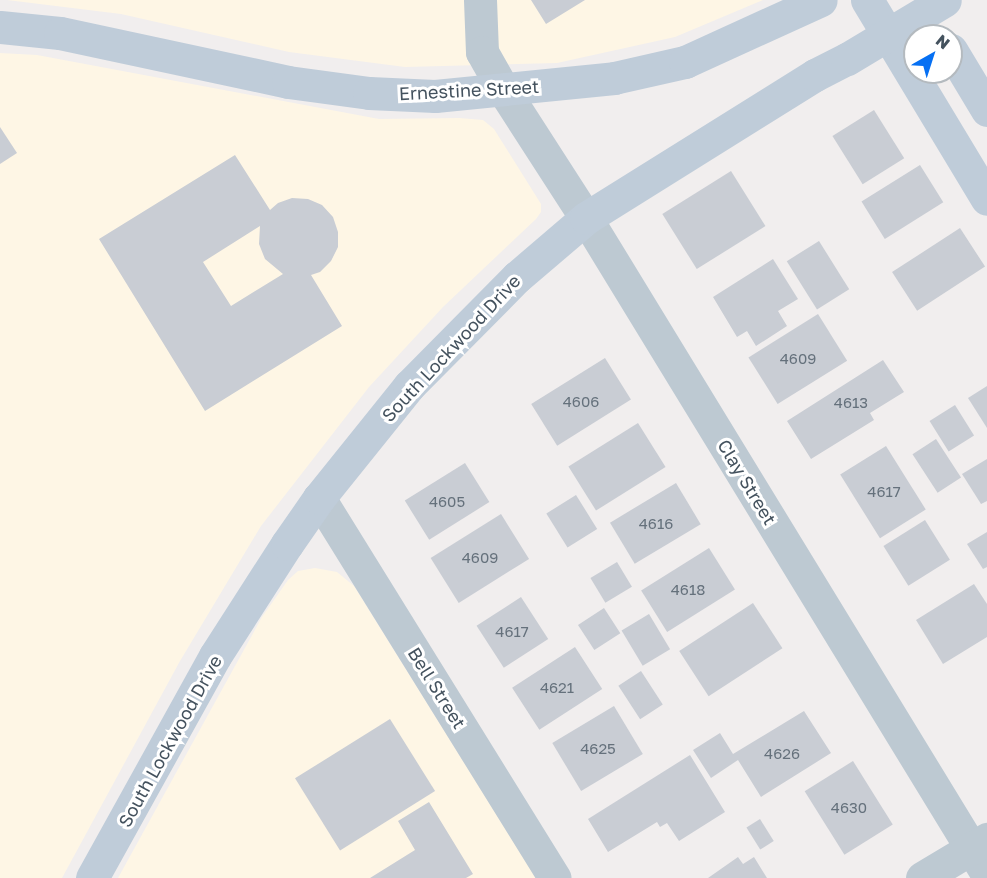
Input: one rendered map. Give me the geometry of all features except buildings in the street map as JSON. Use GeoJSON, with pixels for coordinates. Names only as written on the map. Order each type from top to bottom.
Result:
{"type":"FeatureCollection","features":[{"type":"Feature","properties":{"kind":"main road","name":"Ernestine Street"},"geometry":{"type":"LineString","coordinates":[[0,27],[60,33],[288,82],[369,93],[435,96],[504,91],[614,78],[685,62],[821,0]]}},
{"type":"Feature","properties":{"kind":"main road"},"geometry":{"type":"LineString","coordinates":[[867,0],[987,199]]}},
{"type":"Feature","properties":{"kind":"main road","name":"South Lockwood Drive"},"geometry":{"type":"LineString","coordinates":[[92,878],[215,656],[319,498],[409,387],[518,277],[586,218],[815,75],[888,34],[934,12]]}},
{"type":"Feature","properties":{"kind":"main road"},"geometry":{"type":"LineString","coordinates":[[963,70],[987,110]]}},
{"type":"Feature","properties":{"kind":"street","name":"Clay Street"},"geometry":{"type":"LineString","coordinates":[[480,0],[482,52],[504,91],[586,218],[982,854]]}},
{"type":"Feature","properties":{"kind":"street","name":"Bell Street"},"geometry":{"type":"LineString","coordinates":[[319,498],[555,878]]}},
{"type":"Feature","properties":{"kind":"street"},"geometry":{"type":"LineString","coordinates":[[922,878],[982,854]]}},
{"type":"Feature","properties":{"kind":"shaded area"},"geometry":{"type":"Polygon","coordinates":[[[7,0],[763,0],[675,37],[557,63],[405,67],[289,52],[121,14],[7,0]]]}},
{"type":"Feature","properties":{"kind":"shaded area"},"geometry":{"type":"Polygon","coordinates":[[[0,53],[37,55],[379,119],[483,120],[494,129],[541,204],[541,212],[536,219],[443,307],[369,387],[261,526],[180,661],[62,878],[0,878],[0,53]]]}},
{"type":"Feature","properties":{"kind":"shaded area"},"geometry":{"type":"Polygon","coordinates":[[[315,568],[337,572],[354,586],[536,878],[118,878],[262,617],[288,580],[298,571],[315,568]]]}}]}
